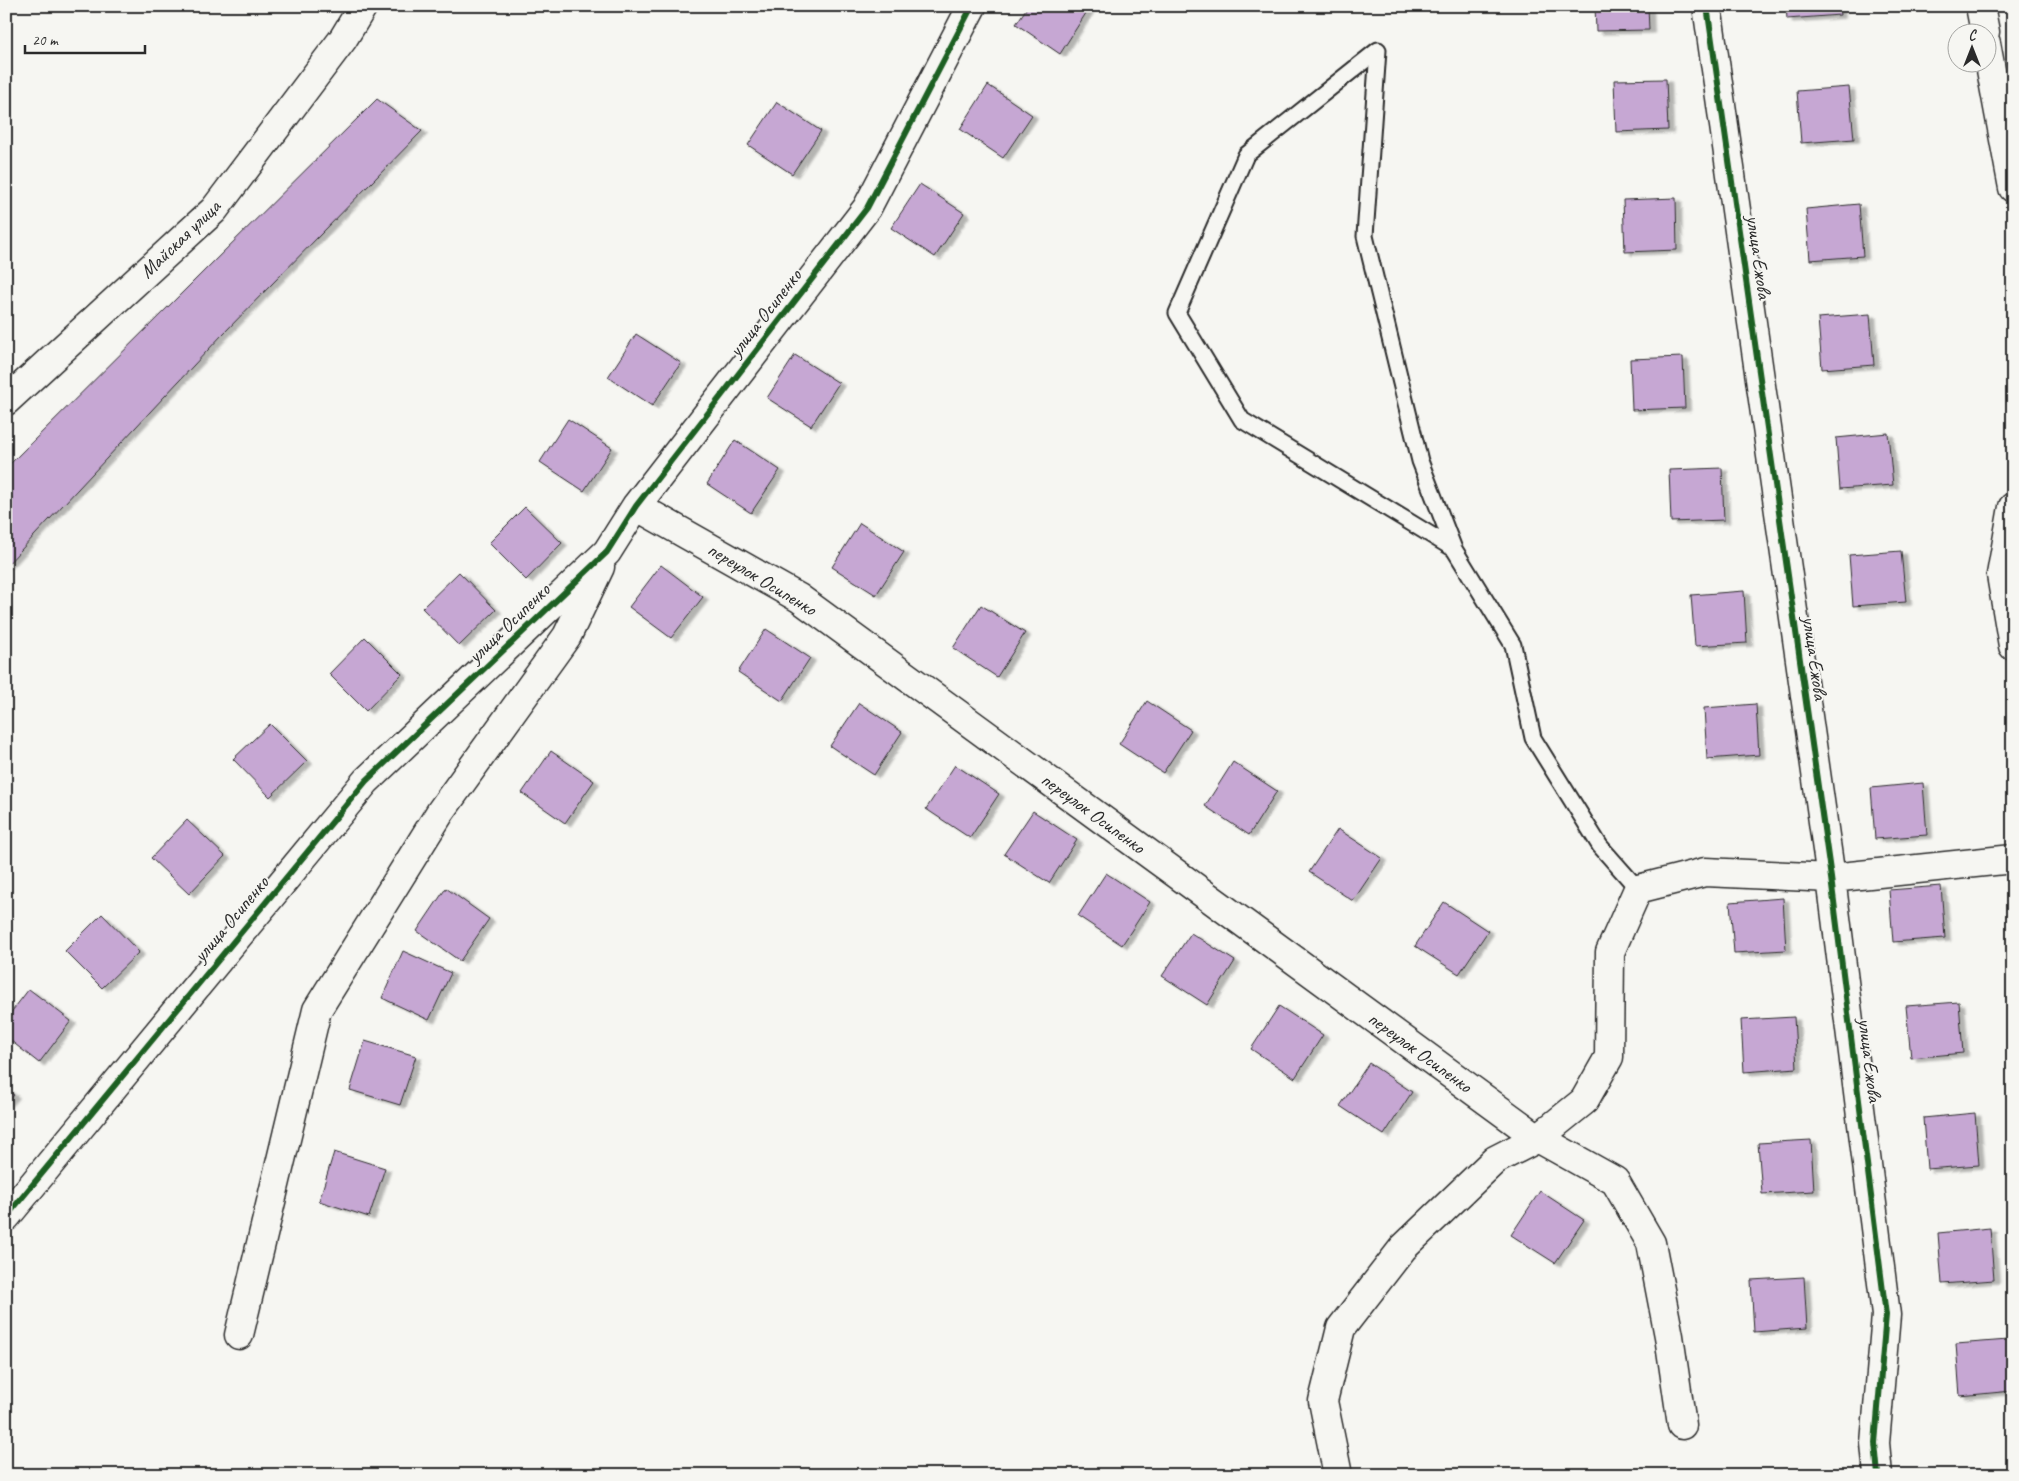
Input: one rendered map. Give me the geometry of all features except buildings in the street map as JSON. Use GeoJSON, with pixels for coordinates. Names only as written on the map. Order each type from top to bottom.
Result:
{"type":"FeatureCollection","features":[{"type":"Feature","properties":{"kind":"street","name":"Майская улица"},"geometry":{"type":"LineString","coordinates":[[6,401],[214,210],[337,47],[363,6]]}},
{"type":"Feature","properties":{"kind":"street","name":"улица Осипенко"},"geometry":{"type":"LineString","coordinates":[[239,1335],[317,1010],[441,811],[568,636],[607,552],[636,506],[867,208],[972,6]]}},
{"type":"Feature","properties":{"kind":"street","name":"улица Ежова"},"geometry":{"type":"LineString","coordinates":[[1707,6],[1831,878],[1886,1315],[1875,1443],[1878,1475]]}},
{"type":"Feature","properties":{"kind":"street"},"geometry":{"type":"LineString","coordinates":[[1980,6],[1983,22]]}},
{"type":"Feature","properties":{"kind":"street"},"geometry":{"type":"LineString","coordinates":[[1991,72],[2013,188]]}},
{"type":"Feature","properties":{"kind":"street","name":"переулок Осипенко"},"geometry":{"type":"LineString","coordinates":[[636,506],[799,598],[1538,1138],[1615,1181],[1651,1243],[1669,1336],[1682,1425]]}},
{"type":"Feature","properties":{"kind":"street"},"geometry":{"type":"LineString","coordinates":[[2013,507],[2001,575],[2013,646]]}},
{"type":"Feature","properties":{"kind":"street","name":"улица Осипенко"},"geometry":{"type":"LineString","coordinates":[[6,1217],[366,781],[607,552]]}},
{"type":"Feature","properties":{"kind":"street"},"geometry":{"type":"LineString","coordinates":[[1338,1475],[1323,1401],[1341,1328],[1403,1248],[1495,1160],[1538,1138],[1584,1101],[1610,1056],[1610,952],[1638,889],[1705,872],[1831,878],[2013,859]]}},
{"type":"Feature","properties":{"kind":"lane"},"geometry":{"type":"LineString","coordinates":[[1454,549],[1242,420],[1177,313],[1246,155],[1378,50],[1365,236],[1420,461],[1454,549],[1513,645],[1532,738],[1600,846],[1638,889]]}},
{"type":"Feature","properties":{"kind":"cycle path"},"geometry":{"type":"LineString","coordinates":[[6,1217],[366,781],[607,552],[636,506],[867,208],[972,6]]}},
{"type":"Feature","properties":{"kind":"cycle path"},"geometry":{"type":"LineString","coordinates":[[1707,6],[1831,878],[1886,1315],[1875,1443],[1878,1475]]}}]}
